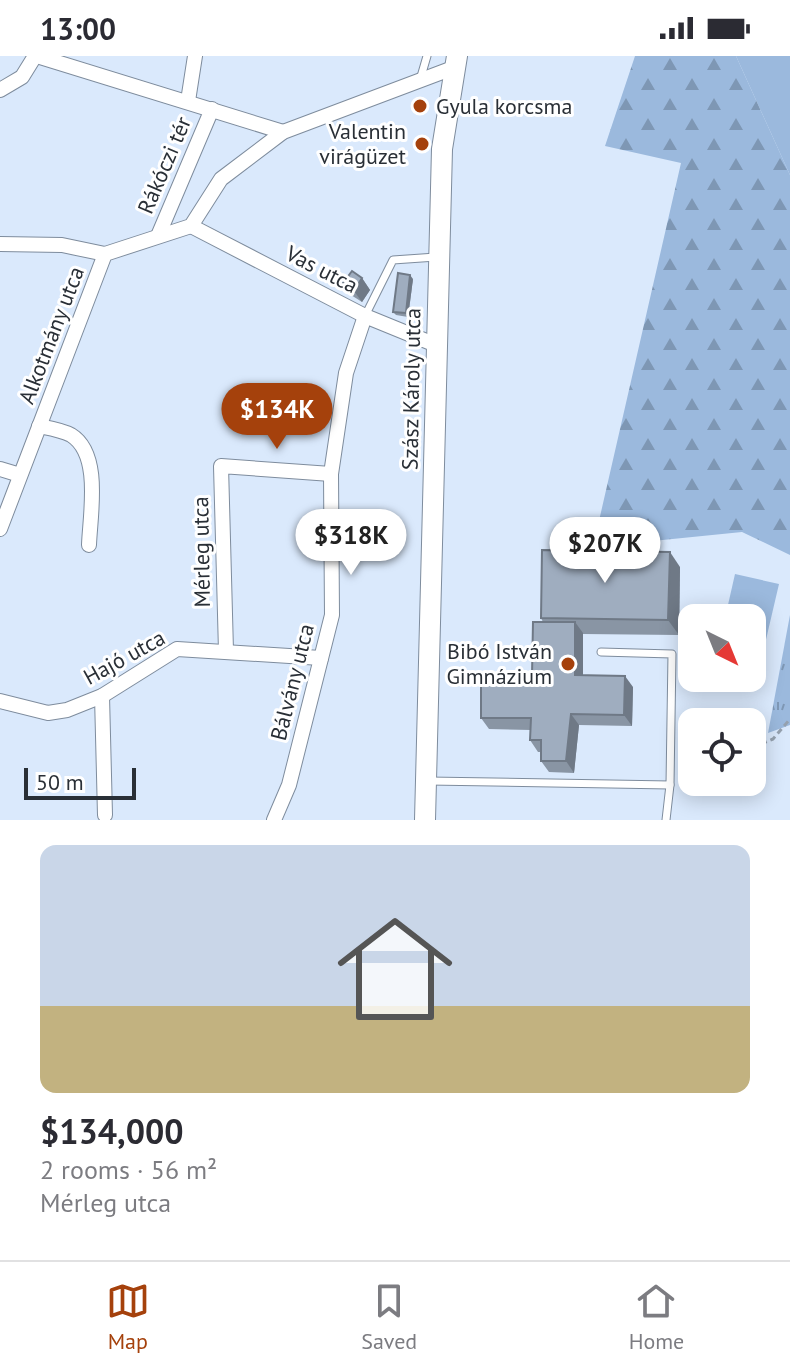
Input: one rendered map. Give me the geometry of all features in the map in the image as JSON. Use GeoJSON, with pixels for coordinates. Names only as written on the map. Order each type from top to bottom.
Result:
{"type":"FeatureCollection","features":[{"type":"Feature","properties":{"kind":"main road","name":"Szász Károly utca"},"geometry":{"type":"LineString","coordinates":[[425,820],[442,149],[455,62]]}},
{"type":"Feature","properties":{"kind":"street"},"geometry":{"type":"LineString","coordinates":[[0,90],[22,77],[36,56]]}},
{"type":"Feature","properties":{"kind":"street","name":"Rákóczi tér"},"geometry":{"type":"LineString","coordinates":[[36,56],[283,132]]}},
{"type":"Feature","properties":{"kind":"street"},"geometry":{"type":"LineString","coordinates":[[188,101],[195,56]]}},
{"type":"Feature","properties":{"kind":"street"},"geometry":{"type":"LineString","coordinates":[[191,226],[221,179],[283,132],[420,80],[455,62]]}},
{"type":"Feature","properties":{"kind":"street","name":"Rákóczi tér"},"geometry":{"type":"LineString","coordinates":[[158,236],[212,109]]}},
{"type":"Feature","properties":{"kind":"street","name":"Rákóczi tér"},"geometry":{"type":"LineString","coordinates":[[158,236],[191,226]]}},
{"type":"Feature","properties":{"kind":"street","name":"Vas utca"},"geometry":{"type":"LineString","coordinates":[[191,226],[365,316],[436,345]]}},
{"type":"Feature","properties":{"kind":"street","name":"Alkotmány utca"},"geometry":{"type":"LineString","coordinates":[[0,529],[105,254],[158,236]]}},
{"type":"Feature","properties":{"kind":"street"},"geometry":{"type":"LineString","coordinates":[[0,244],[62,245],[105,254]]}},
{"type":"Feature","properties":{"kind":"street","name":"Bálvány utca"},"geometry":{"type":"LineString","coordinates":[[274,820],[289,785],[332,615],[331,474],[346,373],[365,316]]}},
{"type":"Feature","properties":{"kind":"street"},"geometry":{"type":"LineString","coordinates":[[39,426],[70,434],[80,443],[93,473],[89,545]]}},
{"type":"Feature","properties":{"kind":"street","name":"Mérleg utca"},"geometry":{"type":"LineString","coordinates":[[226,651],[221,466],[331,474]]}},
{"type":"Feature","properties":{"kind":"street"},"geometry":{"type":"LineString","coordinates":[[0,469],[20,475]]}},
{"type":"Feature","properties":{"kind":"street","name":"Hajó utca"},"geometry":{"type":"LineString","coordinates":[[0,701],[48,713],[67,710],[102,696],[177,649],[321,658]]}},
{"type":"Feature","properties":{"kind":"street"},"geometry":{"type":"LineString","coordinates":[[102,696],[105,815]]}},
{"type":"Feature","properties":{"kind":"lane"},"geometry":{"type":"LineString","coordinates":[[420,80],[427,56]]}},
{"type":"Feature","properties":{"kind":"lane"},"geometry":{"type":"LineString","coordinates":[[365,316],[393,260],[438,257]]}},
{"type":"Feature","properties":{"kind":"lane"},"geometry":{"type":"LineString","coordinates":[[601,652],[672,654],[670,785],[666,820]]}},
{"type":"Feature","properties":{"kind":"lane"},"geometry":{"type":"LineString","coordinates":[[426,781],[670,785]]}},
{"type":"Feature","properties":{"kind":"path"},"geometry":{"type":"LineString","coordinates":[[766,742],[773,739],[790,719]]}},
{"type":"Feature","properties":{"kind":"green space"},"geometry":{"type":"Polygon","coordinates":[[[635,56],[736,56],[790,175],[790,555],[742,532],[593,547],[681,163],[605,146],[635,56]]]}},
{"type":"Feature","properties":{"kind":"green space"},"geometry":{"type":"Polygon","coordinates":[[[736,56],[790,56],[790,175],[736,56]]]}},
{"type":"Feature","properties":{"kind":"green space"},"geometry":{"type":"Polygon","coordinates":[[[735,574],[779,584],[766,640],[766,604],[728,604],[735,574]]]}},
{"type":"Feature","properties":{"kind":"green space"},"geometry":{"type":"Polygon","coordinates":[[[790,615],[790,725],[768,733],[790,615]]]}},
{"type":"Feature","properties":{"kind":"building"},"geometry":{"type":"Polygon","coordinates":[[[352,271],[362,278],[354,291],[343,283],[352,271]]]}},
{"type":"Feature","properties":{"kind":"building"},"geometry":{"type":"Polygon","coordinates":[[[398,273],[410,275],[406,313],[393,312],[398,273]]]}},
{"type":"Feature","properties":{"kind":"building"},"geometry":{"type":"Polygon","coordinates":[[[542,550],[670,552],[668,620],[541,618],[542,550]]]}},
{"type":"Feature","properties":{"kind":"building"},"geometry":{"type":"Polygon","coordinates":[[[533,622],[575,622],[575,675],[625,676],[624,715],[571,714],[566,761],[541,761],[541,740],[530,740],[531,718],[481,718],[481,674],[532,675],[533,622]]]}},
{"type":"Feature","properties":{"kind":"place","name":"Gyula korcsma"},"geometry":{"type":"Point","coordinates":[420,106]}},
{"type":"Feature","properties":{"kind":"place","name":"Valentin virágüzet"},"geometry":{"type":"Point","coordinates":[422,144]}},
{"type":"Feature","properties":{"kind":"place","name":"Bibó István Gimnázium"},"geometry":{"type":"Point","coordinates":[568,664]}}]}
